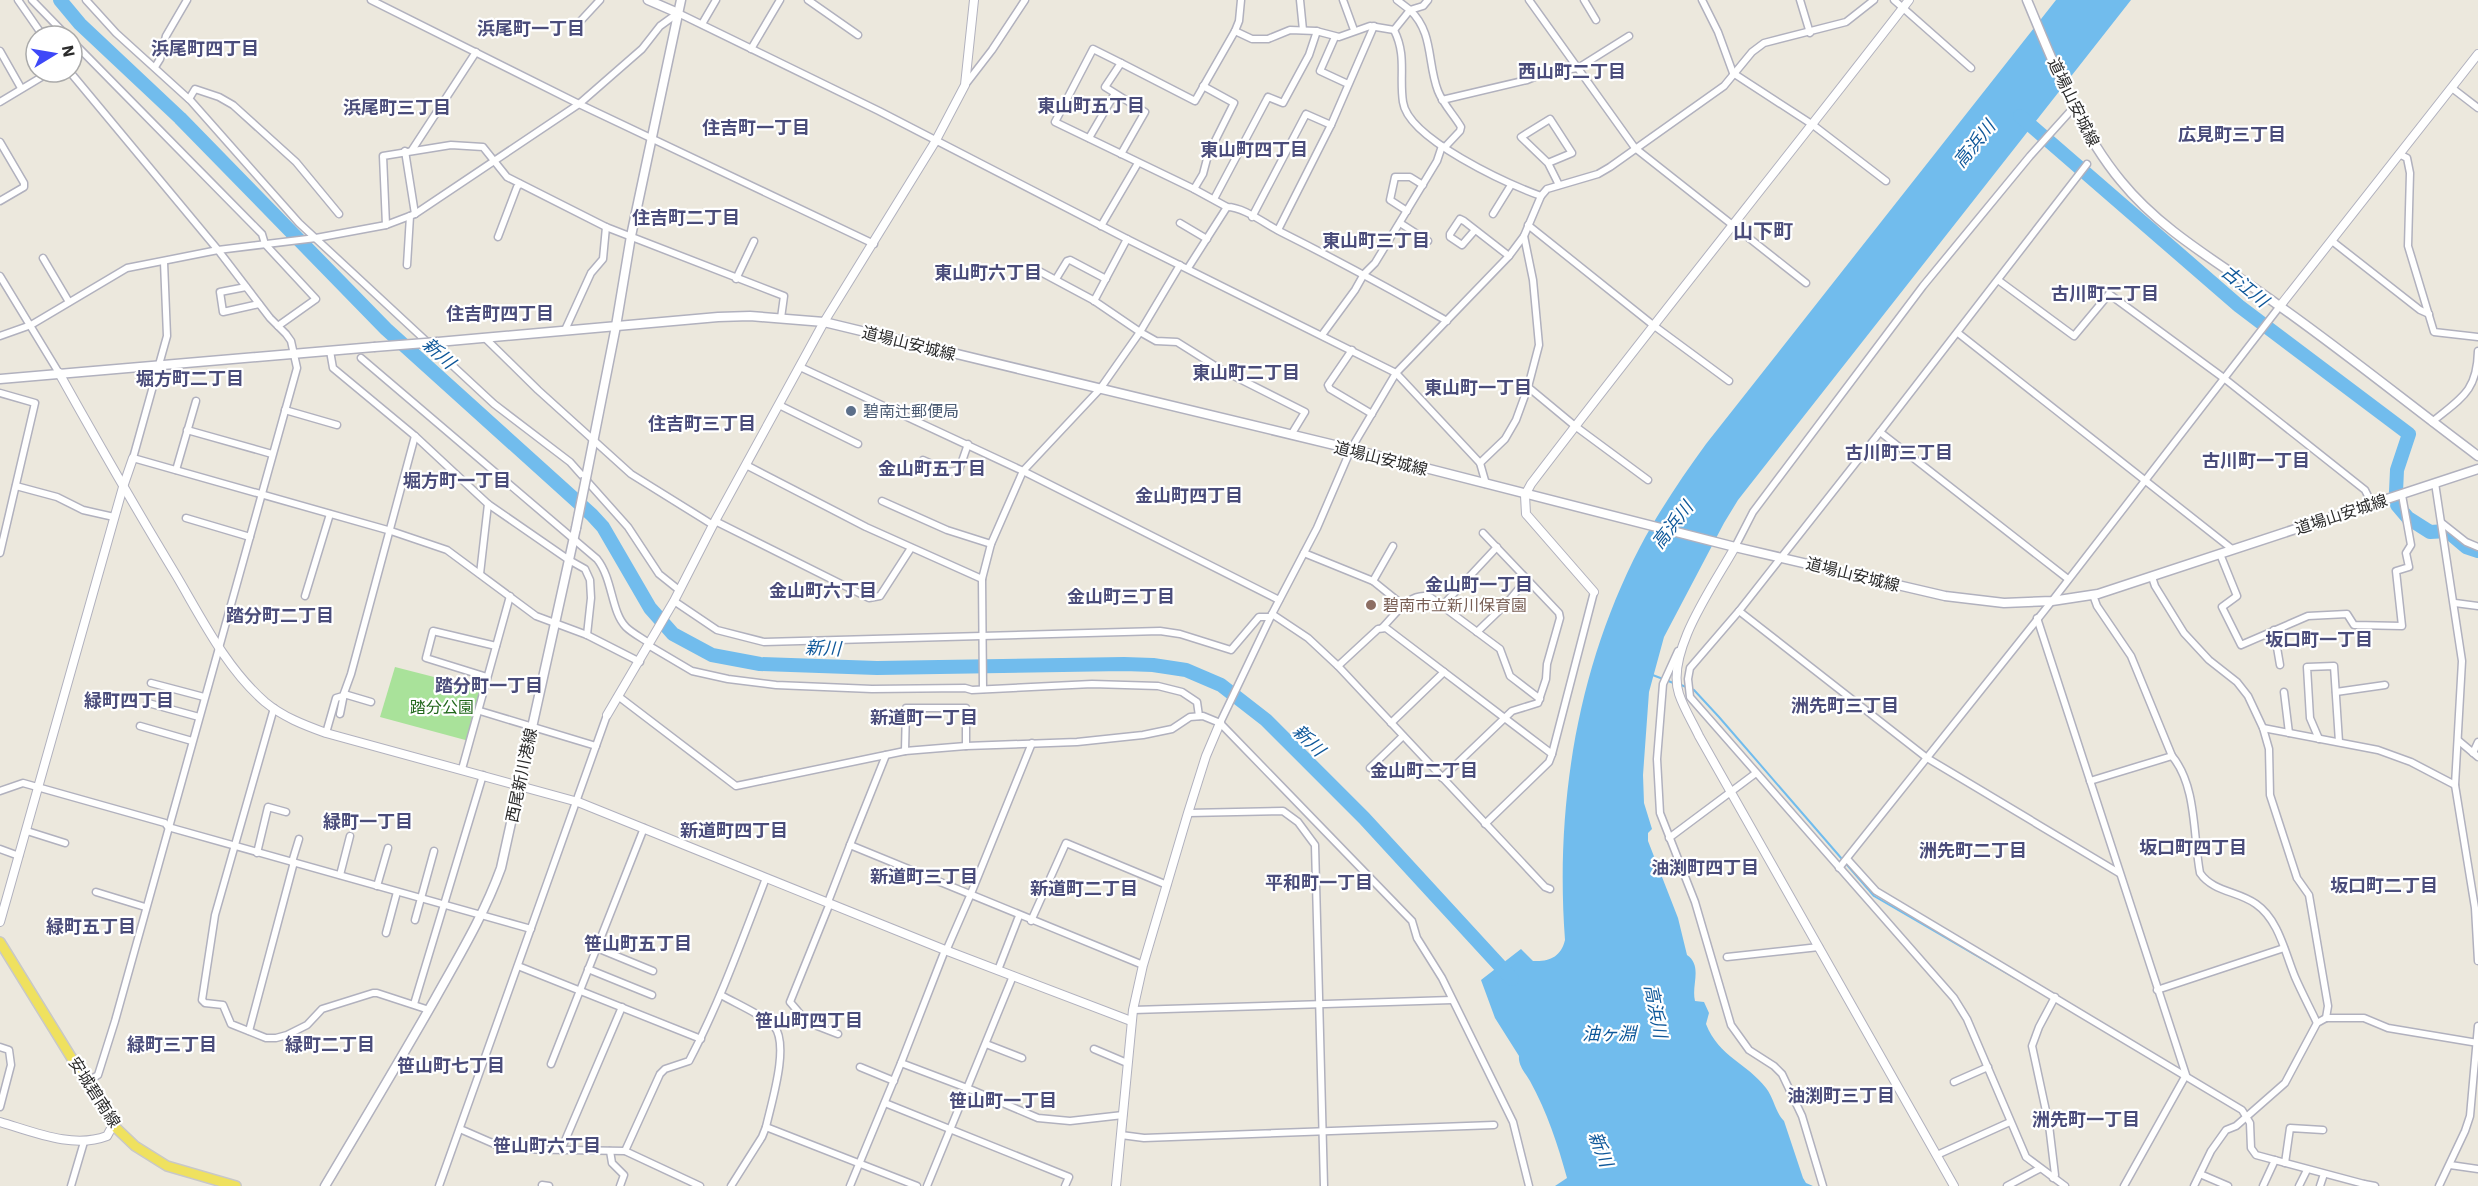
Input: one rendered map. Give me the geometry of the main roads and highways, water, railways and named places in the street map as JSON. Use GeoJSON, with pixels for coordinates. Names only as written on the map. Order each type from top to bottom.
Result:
{"type":"FeatureCollection","features":[{"type":"Feature","properties":{"kind":"main road"},"geometry":{"type":"LineString","coordinates":[[648,0],[678,13]]}},
{"type":"Feature","properties":{"kind":"main road"},"geometry":{"type":"LineString","coordinates":[[616,326],[631,236],[681,0]]}},
{"type":"Feature","properties":{"kind":"main road","name":"道場山安城線"},"geometry":{"type":"LineString","coordinates":[[2027,0],[2073,103],[2098,150],[2122,183],[2169,229],[2280,306],[2478,456]]}},
{"type":"Feature","properties":{"kind":"main road","name":"道場山安城線"},"geometry":{"type":"LineString","coordinates":[[0,379],[718,317],[781,318],[825,322],[1351,449],[1735,547],[1945,596],[1983,602],[2052,602],[2093,595],[2478,469]]}},
{"type":"Feature","properties":{"kind":"main road","name":"西尾新川港線"},"geometry":{"type":"LineString","coordinates":[[325,1186],[407,1051],[482,915],[501,868],[576,528],[616,326]]}},
{"type":"Feature","properties":{"kind":"main road","name":"安城碧南線"},"geometry":{"type":"LineString","coordinates":[[0,942],[113,1125],[135,1146],[167,1166],[236,1186]]}},
{"type":"Feature","properties":{"kind":"water"},"geometry":{"type":"Polygon","coordinates":[[[2056,0],[2131,0],[1738,500],[1664,637],[1649,692],[1643,775],[1644,803],[1652,829],[1648,833],[1648,841],[1678,918],[1687,955],[1692,959],[1696,970],[1695,1001],[1704,1002],[1709,1013],[1706,1024],[1718,1044],[1758,1079],[1769,1092],[1784,1121],[1803,1178],[1806,1183],[1813,1186],[1555,1186],[1567,1178],[1552,1129],[1521,1066],[1519,1056],[1495,1018],[1481,980],[1521,949],[1533,961],[1539,961],[1554,957],[1563,946],[1565,940],[1564,839],[1575,739],[1600,641],[1618,593],[1655,520],[1706,444],[2056,0]]]}},
{"type":"Feature","properties":{"kind":"waterway","name":"新川"},"geometry":{"type":"LineString","coordinates":[[60,0],[80,24],[180,118],[386,329],[592,515],[603,527],[650,608],[673,634],[712,655],[760,664],[877,668],[1124,664],[1186,670],[1221,685],[1266,720],[1364,818],[1512,979]]}},
{"type":"Feature","properties":{"kind":"waterway","name":"古江川"},"geometry":{"type":"LineString","coordinates":[[2020,116],[2239,306],[2409,434],[2397,470],[2396,492]]}},
{"type":"Feature","properties":{"kind":"waterway","name":"古江川"},"geometry":{"type":"LineString","coordinates":[[2397,505],[2408,518],[2430,532],[2447,531],[2466,547],[2478,551]]}},
{"type":"Feature","properties":{"kind":"waterway"},"geometry":{"type":"LineString","coordinates":[[1650,674],[1676,684]]}},
{"type":"Feature","properties":{"kind":"waterway"},"geometry":{"type":"LineString","coordinates":[[1681,685],[1694,690],[1719,717],[1874,896],[2015,978]]}},
{"type":"Feature","properties":{"kind":"place","name":"碧南辻郵便局"},"geometry":{"type":"Point","coordinates":[851,411]}},
{"type":"Feature","properties":{"kind":"place","name":"碧南市立新川保育園"},"geometry":{"type":"Point","coordinates":[1371,605]}},
{"type":"Feature","properties":{"kind":"district","name":"浜尾町一丁目"},"geometry":{"type":"Point","coordinates":[531,28]}},
{"type":"Feature","properties":{"kind":"district","name":"浜尾町四丁目"},"geometry":{"type":"Point","coordinates":[205,48]}},
{"type":"Feature","properties":{"kind":"district","name":"西山町二丁目"},"geometry":{"type":"Point","coordinates":[1572,71]}},
{"type":"Feature","properties":{"kind":"district","name":"東山町五丁目"},"geometry":{"type":"Point","coordinates":[1091,105]}},
{"type":"Feature","properties":{"kind":"district","name":"浜尾町三丁目"},"geometry":{"type":"Point","coordinates":[397,107]}},
{"type":"Feature","properties":{"kind":"district","name":"住吉町一丁目"},"geometry":{"type":"Point","coordinates":[756,127]}},
{"type":"Feature","properties":{"kind":"district","name":"広見町三丁目"},"geometry":{"type":"Point","coordinates":[2232,134]}},
{"type":"Feature","properties":{"kind":"district","name":"東山町四丁目"},"geometry":{"type":"Point","coordinates":[1254,149]}},
{"type":"Feature","properties":{"kind":"district","name":"住吉町二丁目"},"geometry":{"type":"Point","coordinates":[686,217]}},
{"type":"Feature","properties":{"kind":"district","name":"山下町"},"geometry":{"type":"Point","coordinates":[1763,230]}},
{"type":"Feature","properties":{"kind":"district","name":"東山町三丁目"},"geometry":{"type":"Point","coordinates":[1376,240]}},
{"type":"Feature","properties":{"kind":"district","name":"東山町六丁目"},"geometry":{"type":"Point","coordinates":[988,272]}},
{"type":"Feature","properties":{"kind":"district","name":"古川町二丁目"},"geometry":{"type":"Point","coordinates":[2105,293]}},
{"type":"Feature","properties":{"kind":"district","name":"住吉町四丁目"},"geometry":{"type":"Point","coordinates":[500,313]}},
{"type":"Feature","properties":{"kind":"district","name":"東山町二丁目"},"geometry":{"type":"Point","coordinates":[1246,372]}},
{"type":"Feature","properties":{"kind":"district","name":"堀方町二丁目"},"geometry":{"type":"Point","coordinates":[190,378]}},
{"type":"Feature","properties":{"kind":"district","name":"東山町一丁目"},"geometry":{"type":"Point","coordinates":[1478,387]}},
{"type":"Feature","properties":{"kind":"district","name":"住吉町三丁目"},"geometry":{"type":"Point","coordinates":[702,423]}},
{"type":"Feature","properties":{"kind":"district","name":"古川町三丁目"},"geometry":{"type":"Point","coordinates":[1899,452]}},
{"type":"Feature","properties":{"kind":"district","name":"古川町一丁目"},"geometry":{"type":"Point","coordinates":[2256,460]}},
{"type":"Feature","properties":{"kind":"district","name":"金山町五丁目"},"geometry":{"type":"Point","coordinates":[932,468]}},
{"type":"Feature","properties":{"kind":"district","name":"堀方町一丁目"},"geometry":{"type":"Point","coordinates":[457,480]}},
{"type":"Feature","properties":{"kind":"district","name":"金山町四丁目"},"geometry":{"type":"Point","coordinates":[1189,495]}},
{"type":"Feature","properties":{"kind":"district","name":"金山町一丁目"},"geometry":{"type":"Point","coordinates":[1479,584]}},
{"type":"Feature","properties":{"kind":"district","name":"金山町六丁目"},"geometry":{"type":"Point","coordinates":[823,590]}},
{"type":"Feature","properties":{"kind":"district","name":"金山町三丁目"},"geometry":{"type":"Point","coordinates":[1121,596]}},
{"type":"Feature","properties":{"kind":"district","name":"踏分町二丁目"},"geometry":{"type":"Point","coordinates":[280,615]}},
{"type":"Feature","properties":{"kind":"district","name":"坂口町一丁目"},"geometry":{"type":"Point","coordinates":[2319,639]}},
{"type":"Feature","properties":{"kind":"district","name":"踏分町一丁目"},"geometry":{"type":"Point","coordinates":[489,685]}},
{"type":"Feature","properties":{"kind":"district","name":"緑町四丁目"},"geometry":{"type":"Point","coordinates":[129,700]}},
{"type":"Feature","properties":{"kind":"district","name":"洲先町三丁目"},"geometry":{"type":"Point","coordinates":[1845,705]}},
{"type":"Feature","properties":{"kind":"district","name":"新道町一丁目"},"geometry":{"type":"Point","coordinates":[924,717]}},
{"type":"Feature","properties":{"kind":"district","name":"金山町二丁目"},"geometry":{"type":"Point","coordinates":[1424,770]}},
{"type":"Feature","properties":{"kind":"district","name":"緑町一丁目"},"geometry":{"type":"Point","coordinates":[368,821]}},
{"type":"Feature","properties":{"kind":"district","name":"新道町四丁目"},"geometry":{"type":"Point","coordinates":[734,830]}},
{"type":"Feature","properties":{"kind":"district","name":"坂口町四丁目"},"geometry":{"type":"Point","coordinates":[2193,847]}},
{"type":"Feature","properties":{"kind":"district","name":"洲先町二丁目"},"geometry":{"type":"Point","coordinates":[1973,850]}},
{"type":"Feature","properties":{"kind":"district","name":"油渕町四丁目"},"geometry":{"type":"Point","coordinates":[1705,867]}},
{"type":"Feature","properties":{"kind":"district","name":"新道町三丁目"},"geometry":{"type":"Point","coordinates":[924,876]}},
{"type":"Feature","properties":{"kind":"district","name":"平和町一丁目"},"geometry":{"type":"Point","coordinates":[1319,882]}},
{"type":"Feature","properties":{"kind":"district","name":"坂口町二丁目"},"geometry":{"type":"Point","coordinates":[2384,885]}},
{"type":"Feature","properties":{"kind":"district","name":"新道町二丁目"},"geometry":{"type":"Point","coordinates":[1084,888]}},
{"type":"Feature","properties":{"kind":"district","name":"緑町五丁目"},"geometry":{"type":"Point","coordinates":[91,926]}},
{"type":"Feature","properties":{"kind":"district","name":"笹山町五丁目"},"geometry":{"type":"Point","coordinates":[638,943]}},
{"type":"Feature","properties":{"kind":"district","name":"笹山町四丁目"},"geometry":{"type":"Point","coordinates":[809,1020]}},
{"type":"Feature","properties":{"kind":"district","name":"緑町三丁目"},"geometry":{"type":"Point","coordinates":[172,1044]}},
{"type":"Feature","properties":{"kind":"district","name":"緑町二丁目"},"geometry":{"type":"Point","coordinates":[330,1044]}},
{"type":"Feature","properties":{"kind":"district","name":"笹山町七丁目"},"geometry":{"type":"Point","coordinates":[451,1065]}},
{"type":"Feature","properties":{"kind":"district","name":"油渕町三丁目"},"geometry":{"type":"Point","coordinates":[1841,1095]}},
{"type":"Feature","properties":{"kind":"district","name":"笹山町一丁目"},"geometry":{"type":"Point","coordinates":[1003,1100]}},
{"type":"Feature","properties":{"kind":"district","name":"洲先町一丁目"},"geometry":{"type":"Point","coordinates":[2086,1119]}},
{"type":"Feature","properties":{"kind":"district","name":"笹山町六丁目"},"geometry":{"type":"Point","coordinates":[547,1145]}},
{"type":"Feature","properties":{"kind":"water label","name":"高浜川"},"geometry":{"type":"Point","coordinates":[1974,144]}},
{"type":"Feature","properties":{"kind":"water label","name":"高浜川"},"geometry":{"type":"Point","coordinates":[1672,525]}},
{"type":"Feature","properties":{"kind":"water label","name":"高浜川"},"geometry":{"type":"Point","coordinates":[1656,1011]}},
{"type":"Feature","properties":{"kind":"water label","name":"油ヶ淵"},"geometry":{"type":"Point","coordinates":[1609,1033]}},
{"type":"Feature","properties":{"kind":"park label","name":"踏分公園"},"geometry":{"type":"Point","coordinates":[442,707]}}]}
